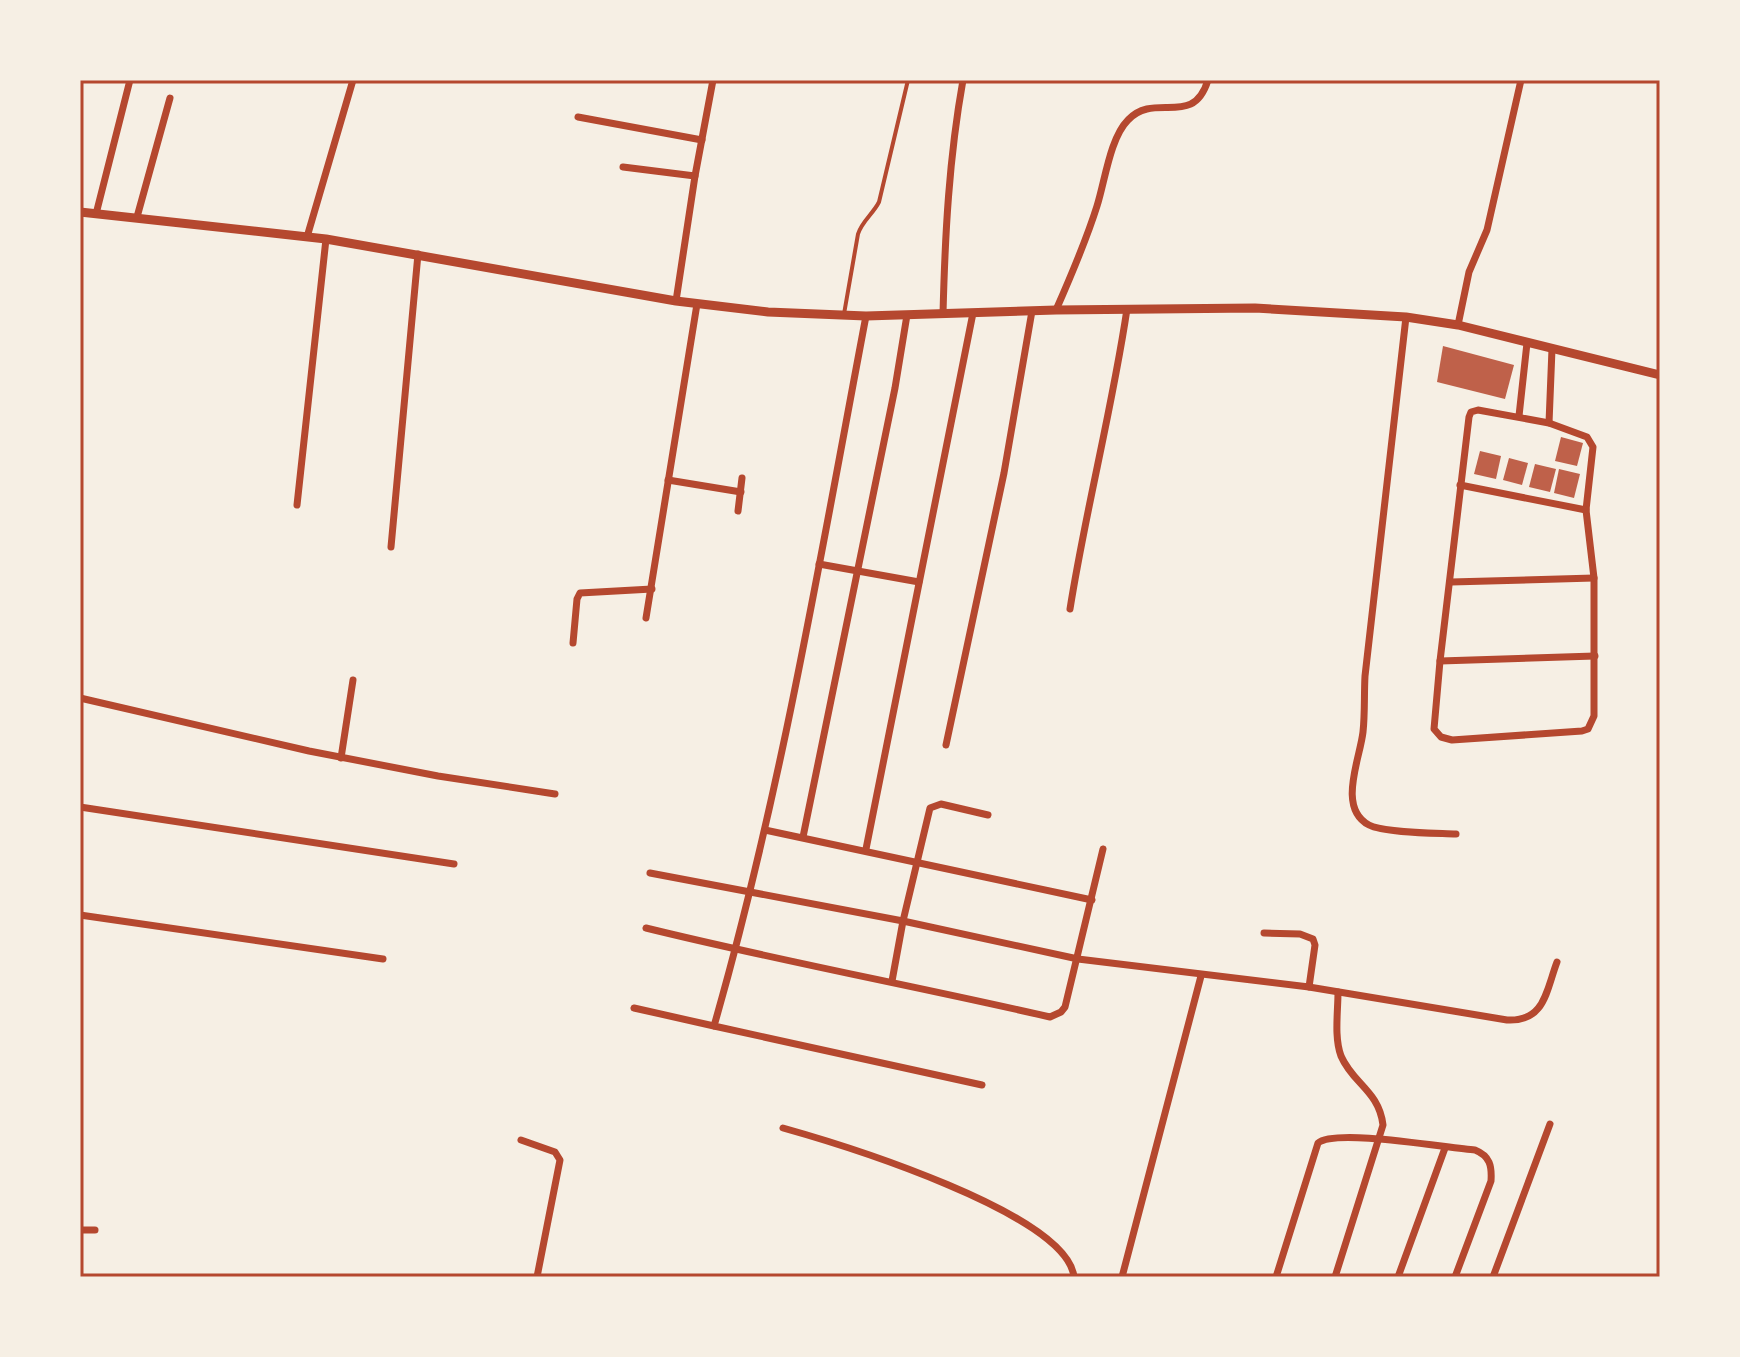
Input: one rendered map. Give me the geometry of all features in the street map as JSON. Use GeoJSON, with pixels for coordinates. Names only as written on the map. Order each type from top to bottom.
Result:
{"type":"FeatureCollection","features":[{"type":"Feature","properties":{"kind":"street"},"geometry":{"type":"LineString","coordinates":[[96,214],[130,80]]}},
{"type":"Feature","properties":{"kind":"street"},"geometry":{"type":"LineString","coordinates":[[307,237],[353,80]]}},
{"type":"Feature","properties":{"kind":"street"},"geometry":{"type":"LineString","coordinates":[[676,301],[713,80]]}},
{"type":"Feature","properties":{"kind":"street"},"geometry":{"type":"LineString","coordinates":[[943,314],[945,227],[951,157],[963,80]]}},
{"type":"Feature","properties":{"kind":"street"},"geometry":{"type":"LineString","coordinates":[[1056,310],[1096,209],[1118,134],[1126,121],[1150,108],[1186,107],[1196,103],[1208,80]]}},
{"type":"Feature","properties":{"kind":"street"},"geometry":{"type":"LineString","coordinates":[[1458,325],[1469,272],[1487,230],[1521,80]]}},
{"type":"Feature","properties":{"kind":"street"},"geometry":{"type":"LineString","coordinates":[[137,217],[170,98]]}},
{"type":"Feature","properties":{"kind":"street"},"geometry":{"type":"LineString","coordinates":[[578,117],[702,140]]}},
{"type":"Feature","properties":{"kind":"street"},"geometry":{"type":"LineString","coordinates":[[623,167],[695,176]]}},
{"type":"Feature","properties":{"kind":"street"},"geometry":{"type":"LineString","coordinates":[[80,212],[326,239],[676,301],[768,312],[866,316],[1255,308],[1406,317],[1458,325],[1660,375]]}},
{"type":"Feature","properties":{"kind":"street"},"geometry":{"type":"LineString","coordinates":[[297,505],[326,239]]}},
{"type":"Feature","properties":{"kind":"street"},"geometry":{"type":"LineString","coordinates":[[391,547],[418,254]]}},
{"type":"Feature","properties":{"kind":"street"},"geometry":{"type":"LineString","coordinates":[[646,618],[697,304]]}},
{"type":"Feature","properties":{"kind":"street"},"geometry":{"type":"LineString","coordinates":[[1070,609],[1078,556],[1115,388],[1127,309]]}},
{"type":"Feature","properties":{"kind":"street"},"geometry":{"type":"LineString","coordinates":[[946,745],[1004,473],[1032,311]]}},
{"type":"Feature","properties":{"kind":"street"},"geometry":{"type":"LineString","coordinates":[[866,849],[973,313]]}},
{"type":"Feature","properties":{"kind":"street"},"geometry":{"type":"LineString","coordinates":[[803,837],[895,388],[907,315]]}},
{"type":"Feature","properties":{"kind":"street"},"geometry":{"type":"LineString","coordinates":[[714,1026],[765,830],[866,316]]}},
{"type":"Feature","properties":{"kind":"street"},"geometry":{"type":"LineString","coordinates":[[1406,317],[1365,676],[1363,733],[1353,781],[1354,803],[1357,814],[1372,827],[1456,834]]}},
{"type":"Feature","properties":{"kind":"street"},"geometry":{"type":"LineString","coordinates":[[1519,416],[1527,343]]}},
{"type":"Feature","properties":{"kind":"street"},"geometry":{"type":"LineString","coordinates":[[1549,423],[1552,349]]}},
{"type":"Feature","properties":{"kind":"street"},"geometry":{"type":"LineString","coordinates":[[1478,410],[1519,416],[1587,437],[1593,447],[1586,510],[1594,578],[1594,716],[1588,729],[1582,731],[1452,740],[1441,737],[1434,729],[1460,485],[1471,412],[1478,410]]}},
{"type":"Feature","properties":{"kind":"street"},"geometry":{"type":"LineString","coordinates":[[738,511],[742,478]]}},
{"type":"Feature","properties":{"kind":"street"},"geometry":{"type":"LineString","coordinates":[[668,480],[741,492]]}},
{"type":"Feature","properties":{"kind":"street"},"geometry":{"type":"LineString","coordinates":[[1460,485],[1586,510]]}},
{"type":"Feature","properties":{"kind":"street"},"geometry":{"type":"LineString","coordinates":[[819,564],[919,582]]}},
{"type":"Feature","properties":{"kind":"street"},"geometry":{"type":"LineString","coordinates":[[1451,582],[1594,578]]}},
{"type":"Feature","properties":{"kind":"street"},"geometry":{"type":"LineString","coordinates":[[573,643],[580,593],[652,589]]}},
{"type":"Feature","properties":{"kind":"street"},"geometry":{"type":"LineString","coordinates":[[1440,661],[1595,656]]}},
{"type":"Feature","properties":{"kind":"street"},"geometry":{"type":"LineString","coordinates":[[341,758],[353,680]]}},
{"type":"Feature","properties":{"kind":"street"},"geometry":{"type":"LineString","coordinates":[[80,698],[341,758],[555,794]]}},
{"type":"Feature","properties":{"kind":"street"},"geometry":{"type":"LineString","coordinates":[[892,981],[930,808],[941,804],[988,815]]}},
{"type":"Feature","properties":{"kind":"street"},"geometry":{"type":"LineString","coordinates":[[80,807],[454,864]]}},
{"type":"Feature","properties":{"kind":"street"},"geometry":{"type":"LineString","coordinates":[[765,830],[866,849],[1092,900]]}},
{"type":"Feature","properties":{"kind":"street"},"geometry":{"type":"LineString","coordinates":[[646,928],[1050,1017],[1065,1007],[1103,849]]}},
{"type":"Feature","properties":{"kind":"street"},"geometry":{"type":"LineString","coordinates":[[650,873],[903,921],[1078,959],[1309,987],[1522,1021],[1536,1013],[1557,962]]}},
{"type":"Feature","properties":{"kind":"street"},"geometry":{"type":"LineString","coordinates":[[80,915],[383,959]]}},
{"type":"Feature","properties":{"kind":"street"},"geometry":{"type":"LineString","coordinates":[[1264,933],[1300,934],[1313,939],[1315,945],[1309,987]]}},
{"type":"Feature","properties":{"kind":"street"},"geometry":{"type":"LineString","coordinates":[[1122,1277],[1201,976]]}},
{"type":"Feature","properties":{"kind":"street"},"geometry":{"type":"LineString","coordinates":[[1335,1277],[1383,1125],[1377,1101],[1342,1057],[1338,1043],[1338,992]]}},
{"type":"Feature","properties":{"kind":"street"},"geometry":{"type":"LineString","coordinates":[[634,1008],[982,1085]]}},
{"type":"Feature","properties":{"kind":"street"},"geometry":{"type":"LineString","coordinates":[[1493,1277],[1550,1124]]}},
{"type":"Feature","properties":{"kind":"street"},"geometry":{"type":"LineString","coordinates":[[783,1128],[864,1152],[929,1176],[988,1204],[1035,1231],[1064,1253],[1072,1263],[1074,1277]]}},
{"type":"Feature","properties":{"kind":"street"},"geometry":{"type":"LineString","coordinates":[[1276,1277],[1318,1143],[1328,1137],[1380,1138],[1482,1153],[1492,1166],[1491,1181],[1455,1277]]}},
{"type":"Feature","properties":{"kind":"street"},"geometry":{"type":"LineString","coordinates":[[521,1140],[555,1152],[560,1160],[537,1277]]}},
{"type":"Feature","properties":{"kind":"street"},"geometry":{"type":"LineString","coordinates":[[1398,1277],[1445,1148]]}},
{"type":"Feature","properties":{"kind":"street"},"geometry":{"type":"LineString","coordinates":[[80,1230],[95,1230]]}},
{"type":"Feature","properties":{"kind":"lane"},"geometry":{"type":"LineString","coordinates":[[844,315],[858,234],[879,202],[908,80]]}},
{"type":"Feature","properties":{"kind":"building"},"geometry":{"type":"Polygon","coordinates":[[[1443,346],[1514,365],[1505,399],[1437,382],[1443,346]]]}},
{"type":"Feature","properties":{"kind":"building"},"geometry":{"type":"Polygon","coordinates":[[[1561,437],[1583,443],[1577,466],[1555,461],[1561,437]]]}},
{"type":"Feature","properties":{"kind":"building"},"geometry":{"type":"Polygon","coordinates":[[[1480,451],[1501,456],[1496,479],[1474,474],[1480,451]]]}},
{"type":"Feature","properties":{"kind":"building"},"geometry":{"type":"Polygon","coordinates":[[[1509,458],[1528,463],[1522,485],[1503,480],[1509,458]]]}},
{"type":"Feature","properties":{"kind":"building"},"geometry":{"type":"Polygon","coordinates":[[[1535,464],[1556,469],[1550,492],[1529,487],[1535,464]]]}},
{"type":"Feature","properties":{"kind":"building"},"geometry":{"type":"Polygon","coordinates":[[[1559,469],[1580,474],[1574,498],[1554,493],[1559,469]]]}}]}
